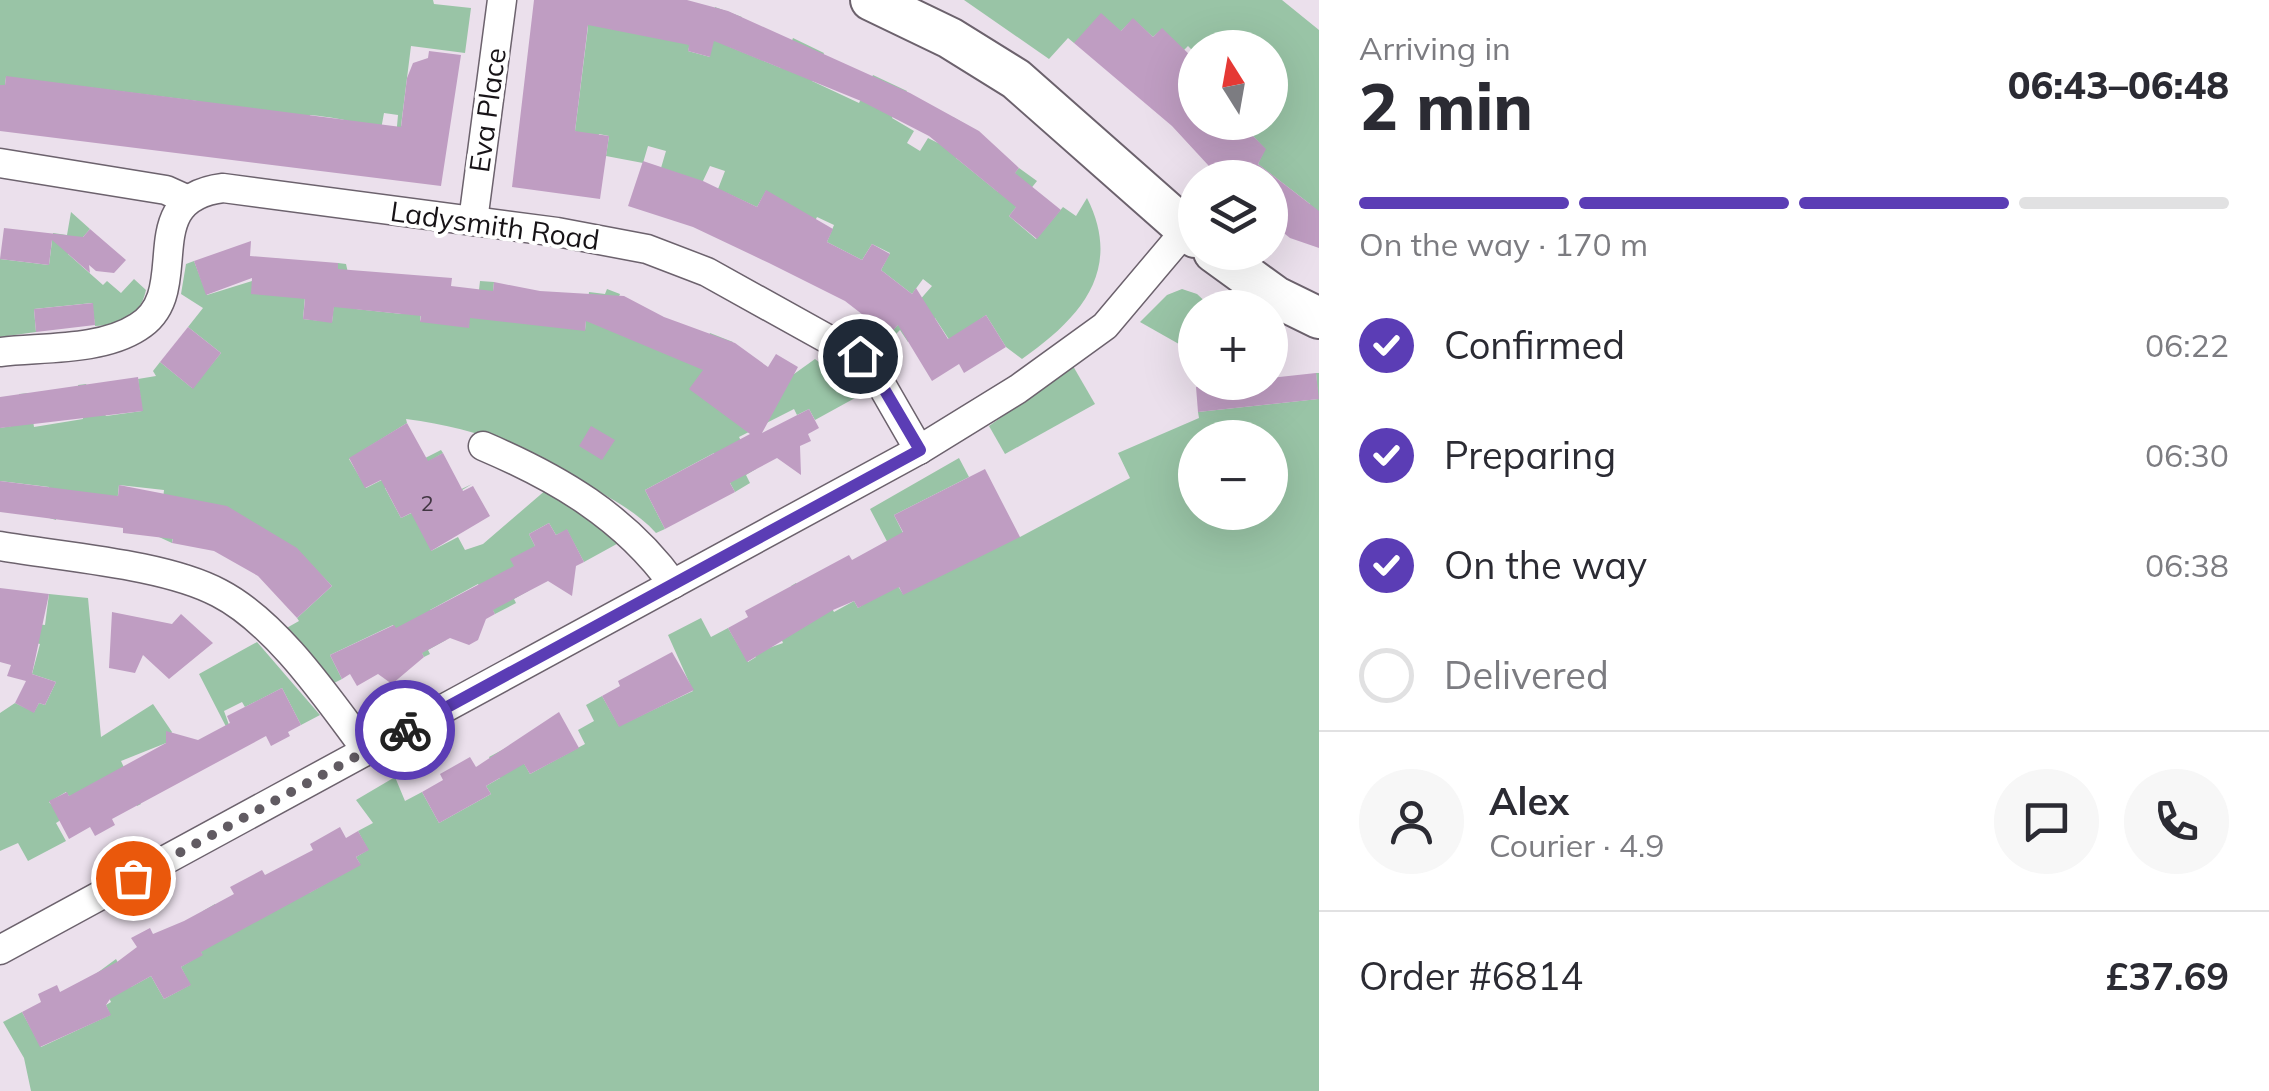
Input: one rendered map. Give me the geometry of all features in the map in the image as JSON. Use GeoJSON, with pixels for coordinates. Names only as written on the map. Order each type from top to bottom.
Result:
{"type":"FeatureCollection","features":[{"type":"Feature","properties":{"kind":"street","name":"Eva Place"},"geometry":{"type":"LineString","coordinates":[[473,221],[502,0]]}},
{"type":"Feature","properties":{"kind":"street"},"geometry":{"type":"LineString","coordinates":[[871,0],[950,38],[1016,80],[1178,222]]}},
{"type":"Feature","properties":{"kind":"street","name":"Ladysmith Road"},"geometry":{"type":"LineString","coordinates":[[0,163],[166,190],[186,199],[222,188],[627,244],[672,257],[719,278],[860,356],[877,377],[920,450]]}},
{"type":"Feature","properties":{"kind":"street"},"geometry":{"type":"LineString","coordinates":[[0,352],[98,341],[128,332],[148,320],[161,300],[174,220],[186,199]]}},
{"type":"Feature","properties":{"kind":"street"},"geometry":{"type":"LineString","coordinates":[[0,950],[920,450],[1018,389],[1105,326],[1178,258]]}},
{"type":"Feature","properties":{"kind":"street"},"geometry":{"type":"LineString","coordinates":[[1239,270],[1276,297],[1319,318]]}},
{"type":"Feature","properties":{"kind":"street"},"geometry":{"type":"LineString","coordinates":[[483,446],[550,477],[597,507],[648,550],[672,584]]}},
{"type":"Feature","properties":{"kind":"street"},"geometry":{"type":"LineString","coordinates":[[0,546],[170,576],[218,592],[278,640],[366,751]]}},
{"type":"Feature","properties":{"kind":"green space"},"geometry":{"type":"Polygon","coordinates":[[[0,0],[433,0],[434,4],[471,8],[465,53],[411,46],[401,126],[410,128],[396,137],[398,115],[384,113],[380,135],[329,117],[310,115],[308,126],[197,101],[6,77],[5,85],[0,85],[0,0]]]}},
{"type":"Feature","properties":{"kind":"green space"},"geometry":{"type":"Polygon","coordinates":[[[964,0],[1282,0],[1319,30],[1319,221],[1288,232],[1310,204],[1288,187],[1288,160],[1260,160],[1265,149],[1257,140],[1288,140],[1288,30],[1178,30],[1178,56],[1162,29],[1153,37],[1133,19],[1121,31],[1074,43],[1068,38],[1049,59],[964,0]]]}},
{"type":"Feature","properties":{"kind":"green space"},"geometry":{"type":"Polygon","coordinates":[[[715,7],[742,17],[730,47],[781,68],[793,38],[824,53],[812,81],[859,103],[873,75],[907,91],[892,118],[914,131],[907,143],[920,151],[928,138],[938,143],[953,117],[965,124],[966,147],[956,158],[998,192],[1019,168],[1037,181],[1009,216],[1036,239],[1063,207],[1076,216],[1087,198],[1097,224],[1100,248],[1098,270],[1077,310],[1022,359],[1006,347],[986,315],[950,341],[935,318],[908,342],[900,330],[892,338],[889,335],[932,286],[923,279],[912,294],[881,270],[890,253],[872,244],[862,260],[827,242],[834,225],[817,217],[809,233],[766,191],[757,207],[718,189],[725,171],[710,166],[702,183],[661,168],[666,151],[648,146],[643,163],[606,156],[609,136],[599,134],[596,147],[575,131],[588,27],[585,14],[692,36],[688,51],[710,57],[709,30],[715,7]]]}},
{"type":"Feature","properties":{"kind":"green space"},"geometry":{"type":"Polygon","coordinates":[[[71,212],[90,229],[68,254],[103,285],[107,281],[121,293],[134,279],[146,290],[139,307],[128,318],[95,326],[92,303],[34,309],[36,332],[0,337],[0,259],[49,265],[53,233],[67,235],[71,212]]]}},
{"type":"Feature","properties":{"kind":"green space"},"geometry":{"type":"Polygon","coordinates":[[[269,258],[281,259],[305,297],[303,319],[332,322],[338,263],[346,264],[356,309],[402,314],[406,277],[425,283],[420,321],[479,290],[480,281],[494,282],[490,319],[585,330],[589,292],[605,294],[607,289],[620,294],[606,328],[697,366],[710,333],[733,342],[721,359],[794,374],[815,359],[848,385],[855,398],[815,420],[809,409],[797,415],[794,409],[739,437],[756,469],[746,475],[750,483],[735,492],[714,453],[645,490],[665,529],[656,533],[622,506],[530,454],[484,436],[406,419],[407,423],[349,459],[366,488],[441,450],[443,453],[385,488],[401,518],[472,484],[441,503],[431,551],[458,537],[465,550],[483,544],[547,489],[624,540],[584,562],[567,530],[556,535],[549,523],[529,534],[535,546],[528,591],[514,599],[516,603],[495,614],[478,584],[430,610],[446,640],[428,650],[430,654],[424,657],[410,631],[400,636],[393,625],[330,655],[342,679],[330,685],[283,630],[299,621],[297,618],[332,586],[298,553],[263,530],[180,498],[172,543],[159,537],[164,490],[119,485],[117,503],[60,489],[56,520],[46,517],[49,487],[0,481],[0,428],[23,424],[19,394],[29,393],[34,427],[83,419],[78,385],[86,384],[106,416],[142,411],[138,379],[156,376],[153,371],[160,362],[192,388],[221,353],[188,327],[203,308],[181,294],[186,264],[194,261],[207,295],[252,281],[267,270],[269,258]]]}},
{"type":"Feature","properties":{"kind":"green space"},"geometry":{"type":"Polygon","coordinates":[[[1178,291],[1178,344],[1140,322],[1167,295],[1178,291]]]}},
{"type":"Feature","properties":{"kind":"green space"},"geometry":{"type":"Polygon","coordinates":[[[1073,366],[1095,404],[1005,454],[989,426],[1073,366]]]}},
{"type":"Feature","properties":{"kind":"green space"},"geometry":{"type":"Polygon","coordinates":[[[1319,373],[1319,1091],[31,1091],[24,1058],[3,1022],[22,1012],[41,1047],[110,1015],[106,1005],[111,1002],[97,973],[116,959],[131,987],[151,976],[164,999],[190,985],[181,967],[202,954],[198,947],[203,911],[215,904],[232,934],[292,861],[309,893],[360,864],[356,857],[368,850],[358,831],[373,823],[356,800],[395,777],[405,801],[422,792],[439,823],[491,794],[486,786],[500,778],[489,757],[513,744],[530,774],[585,744],[578,730],[594,721],[586,705],[602,696],[619,726],[693,691],[668,635],[701,618],[711,637],[728,628],[748,662],[756,657],[755,653],[783,643],[781,638],[811,622],[791,586],[796,583],[799,588],[816,579],[834,612],[854,601],[858,608],[896,583],[903,594],[912,589],[870,509],[959,458],[969,477],[894,515],[904,535],[1020,537],[1130,478],[1118,453],[1178,427],[1178,530],[1288,530],[1288,420],[1194,420],[1199,418],[1198,412],[1318,399],[1319,373]]]}},
{"type":"Feature","properties":{"kind":"green space"},"geometry":{"type":"Polygon","coordinates":[[[49,594],[88,598],[101,737],[153,704],[172,732],[166,743],[121,761],[141,804],[137,806],[126,787],[69,796],[66,792],[49,802],[64,818],[56,823],[66,841],[28,861],[18,843],[0,851],[0,713],[15,703],[34,712],[39,703],[45,705],[56,682],[32,674],[40,644],[0,633],[0,620],[45,625],[49,594]]]}},
{"type":"Feature","properties":{"kind":"green space"},"geometry":{"type":"Polygon","coordinates":[[[257,642],[320,715],[301,725],[282,688],[245,707],[242,702],[224,711],[238,750],[199,674],[257,642]]]}},
{"type":"Feature","properties":{"kind":"building"},"geometry":{"type":"Polygon","coordinates":[[[534,0],[687,0],[728,11],[910,93],[979,131],[1019,168],[1015,173],[1061,210],[1037,239],[1009,216],[1016,207],[929,136],[861,101],[714,41],[710,57],[688,51],[689,45],[588,25],[575,131],[609,136],[600,199],[512,187],[534,0]]]}},
{"type":"Feature","properties":{"kind":"building"},"geometry":{"type":"Polygon","coordinates":[[[1101,13],[1121,31],[1133,18],[1153,37],[1162,28],[1178,44],[1178,132],[1172,126],[1074,43],[1101,13]]]}},
{"type":"Feature","properties":{"kind":"building"},"geometry":{"type":"Polygon","coordinates":[[[429,51],[461,55],[441,186],[0,131],[0,85],[5,85],[6,76],[401,127],[407,78],[413,63],[428,58],[429,51]]]}},
{"type":"Feature","properties":{"kind":"building"},"geometry":{"type":"Polygon","coordinates":[[[1185,140],[1257,140],[1266,149],[1260,160],[1203,160],[1185,140]]]}},
{"type":"Feature","properties":{"kind":"building"},"geometry":{"type":"Polygon","coordinates":[[[643,161],[703,181],[757,207],[766,190],[833,229],[827,242],[862,260],[872,244],[890,254],[881,270],[912,294],[916,288],[948,339],[986,315],[1006,347],[964,373],[959,364],[932,381],[898,325],[889,335],[845,301],[769,263],[693,227],[628,206],[643,161]]]}},
{"type":"Feature","properties":{"kind":"building"},"geometry":{"type":"Polygon","coordinates":[[[1288,187],[1319,211],[1319,248],[1290,238],[1288,187]]]}},
{"type":"Feature","properties":{"kind":"building"},"geometry":{"type":"Polygon","coordinates":[[[4,228],[83,237],[90,229],[126,260],[114,273],[96,271],[89,265],[90,273],[52,240],[49,265],[0,259],[4,228]]]}},
{"type":"Feature","properties":{"kind":"building"},"geometry":{"type":"Polygon","coordinates":[[[251,241],[250,256],[338,263],[338,269],[452,278],[451,286],[493,291],[494,282],[540,291],[624,296],[664,317],[735,343],[768,367],[776,354],[798,367],[762,433],[809,409],[819,428],[808,434],[811,441],[800,446],[801,475],[777,458],[730,483],[735,492],[665,529],[645,490],[750,434],[689,389],[703,370],[586,321],[585,331],[470,318],[469,328],[420,322],[421,316],[334,307],[332,323],[303,319],[305,299],[251,294],[252,278],[206,295],[194,261],[251,241]]]}},
{"type":"Feature","properties":{"kind":"building"},"geometry":{"type":"Polygon","coordinates":[[[93,303],[95,325],[36,332],[34,309],[93,303]]]}},
{"type":"Feature","properties":{"kind":"building"},"geometry":{"type":"Polygon","coordinates":[[[188,327],[221,353],[193,389],[160,362],[188,327]]]}},
{"type":"Feature","properties":{"kind":"building"},"geometry":{"type":"Polygon","coordinates":[[[1316,373],[1319,399],[1198,412],[1197,400],[1288,400],[1288,376],[1316,373]]]}},
{"type":"Feature","properties":{"kind":"building"},"geometry":{"type":"Polygon","coordinates":[[[138,377],[143,411],[0,428],[0,397],[138,377]]]}},
{"type":"Feature","properties":{"kind":"building"},"geometry":{"type":"Polygon","coordinates":[[[407,423],[428,461],[443,453],[463,491],[473,486],[490,516],[431,551],[411,513],[401,518],[381,480],[365,488],[349,458],[407,423]]]}},
{"type":"Feature","properties":{"kind":"building"},"geometry":{"type":"Polygon","coordinates":[[[591,426],[615,440],[602,460],[579,446],[591,426]]]}},
{"type":"Feature","properties":{"kind":"building"},"geometry":{"type":"Polygon","coordinates":[[[985,469],[1020,537],[903,595],[899,587],[858,608],[854,601],[833,610],[747,662],[728,628],[748,617],[745,611],[849,555],[852,560],[903,532],[894,515],[985,469]]]}},
{"type":"Feature","properties":{"kind":"building"},"geometry":{"type":"Polygon","coordinates":[[[0,481],[118,496],[119,485],[227,506],[297,548],[332,586],[297,618],[258,576],[214,551],[172,543],[173,539],[123,533],[123,528],[0,512],[0,481]]]}},
{"type":"Feature","properties":{"kind":"building"},"geometry":{"type":"Polygon","coordinates":[[[549,523],[556,535],[567,529],[584,562],[576,566],[572,596],[548,581],[493,610],[495,614],[486,619],[478,640],[469,645],[450,638],[422,653],[424,657],[392,684],[378,674],[357,686],[350,674],[342,679],[330,655],[394,625],[396,628],[514,566],[510,559],[535,546],[529,534],[549,523]]]}},
{"type":"Feature","properties":{"kind":"building"},"geometry":{"type":"Polygon","coordinates":[[[0,588],[49,594],[32,674],[56,682],[45,705],[39,703],[34,713],[15,703],[26,681],[7,676],[11,665],[0,662],[0,588]]]}},
{"type":"Feature","properties":{"kind":"building"},"geometry":{"type":"Polygon","coordinates":[[[112,612],[172,624],[181,614],[213,643],[169,679],[143,655],[135,673],[109,668],[112,612]]]}},
{"type":"Feature","properties":{"kind":"building"},"geometry":{"type":"Polygon","coordinates":[[[672,652],[694,690],[619,727],[602,696],[620,686],[618,681],[672,652]]]}},
{"type":"Feature","properties":{"kind":"building"},"geometry":{"type":"Polygon","coordinates":[[[282,688],[301,725],[288,732],[290,736],[271,746],[266,736],[112,819],[115,825],[95,836],[90,827],[69,839],[49,801],[67,792],[69,796],[166,743],[166,731],[198,740],[230,723],[227,716],[282,688]]]}},
{"type":"Feature","properties":{"kind":"building"},"geometry":{"type":"Polygon","coordinates":[[[559,712],[579,748],[530,774],[524,764],[486,786],[491,794],[439,823],[422,792],[443,780],[440,774],[470,757],[476,767],[559,712]]]}},
{"type":"Feature","properties":{"kind":"building"},"geometry":{"type":"Polygon","coordinates":[[[340,827],[346,838],[358,831],[369,850],[356,857],[361,865],[201,952],[203,955],[181,967],[191,985],[164,999],[151,976],[110,999],[106,1005],[111,1015],[40,1047],[22,1012],[41,1002],[38,994],[57,985],[60,992],[117,962],[137,947],[131,938],[150,928],[153,934],[184,921],[234,894],[230,887],[262,870],[265,875],[313,850],[310,844],[340,827]]]}},
{"type":"Feature","properties":{"kind":"way so far"},"geometry":{"type":"LineString","coordinates":[[133,878],[405,730]]}},
{"type":"Feature","properties":{"kind":"route"},"geometry":{"type":"LineString","coordinates":[[405,730],[920,450],[872,368],[860,356]]}}]}
